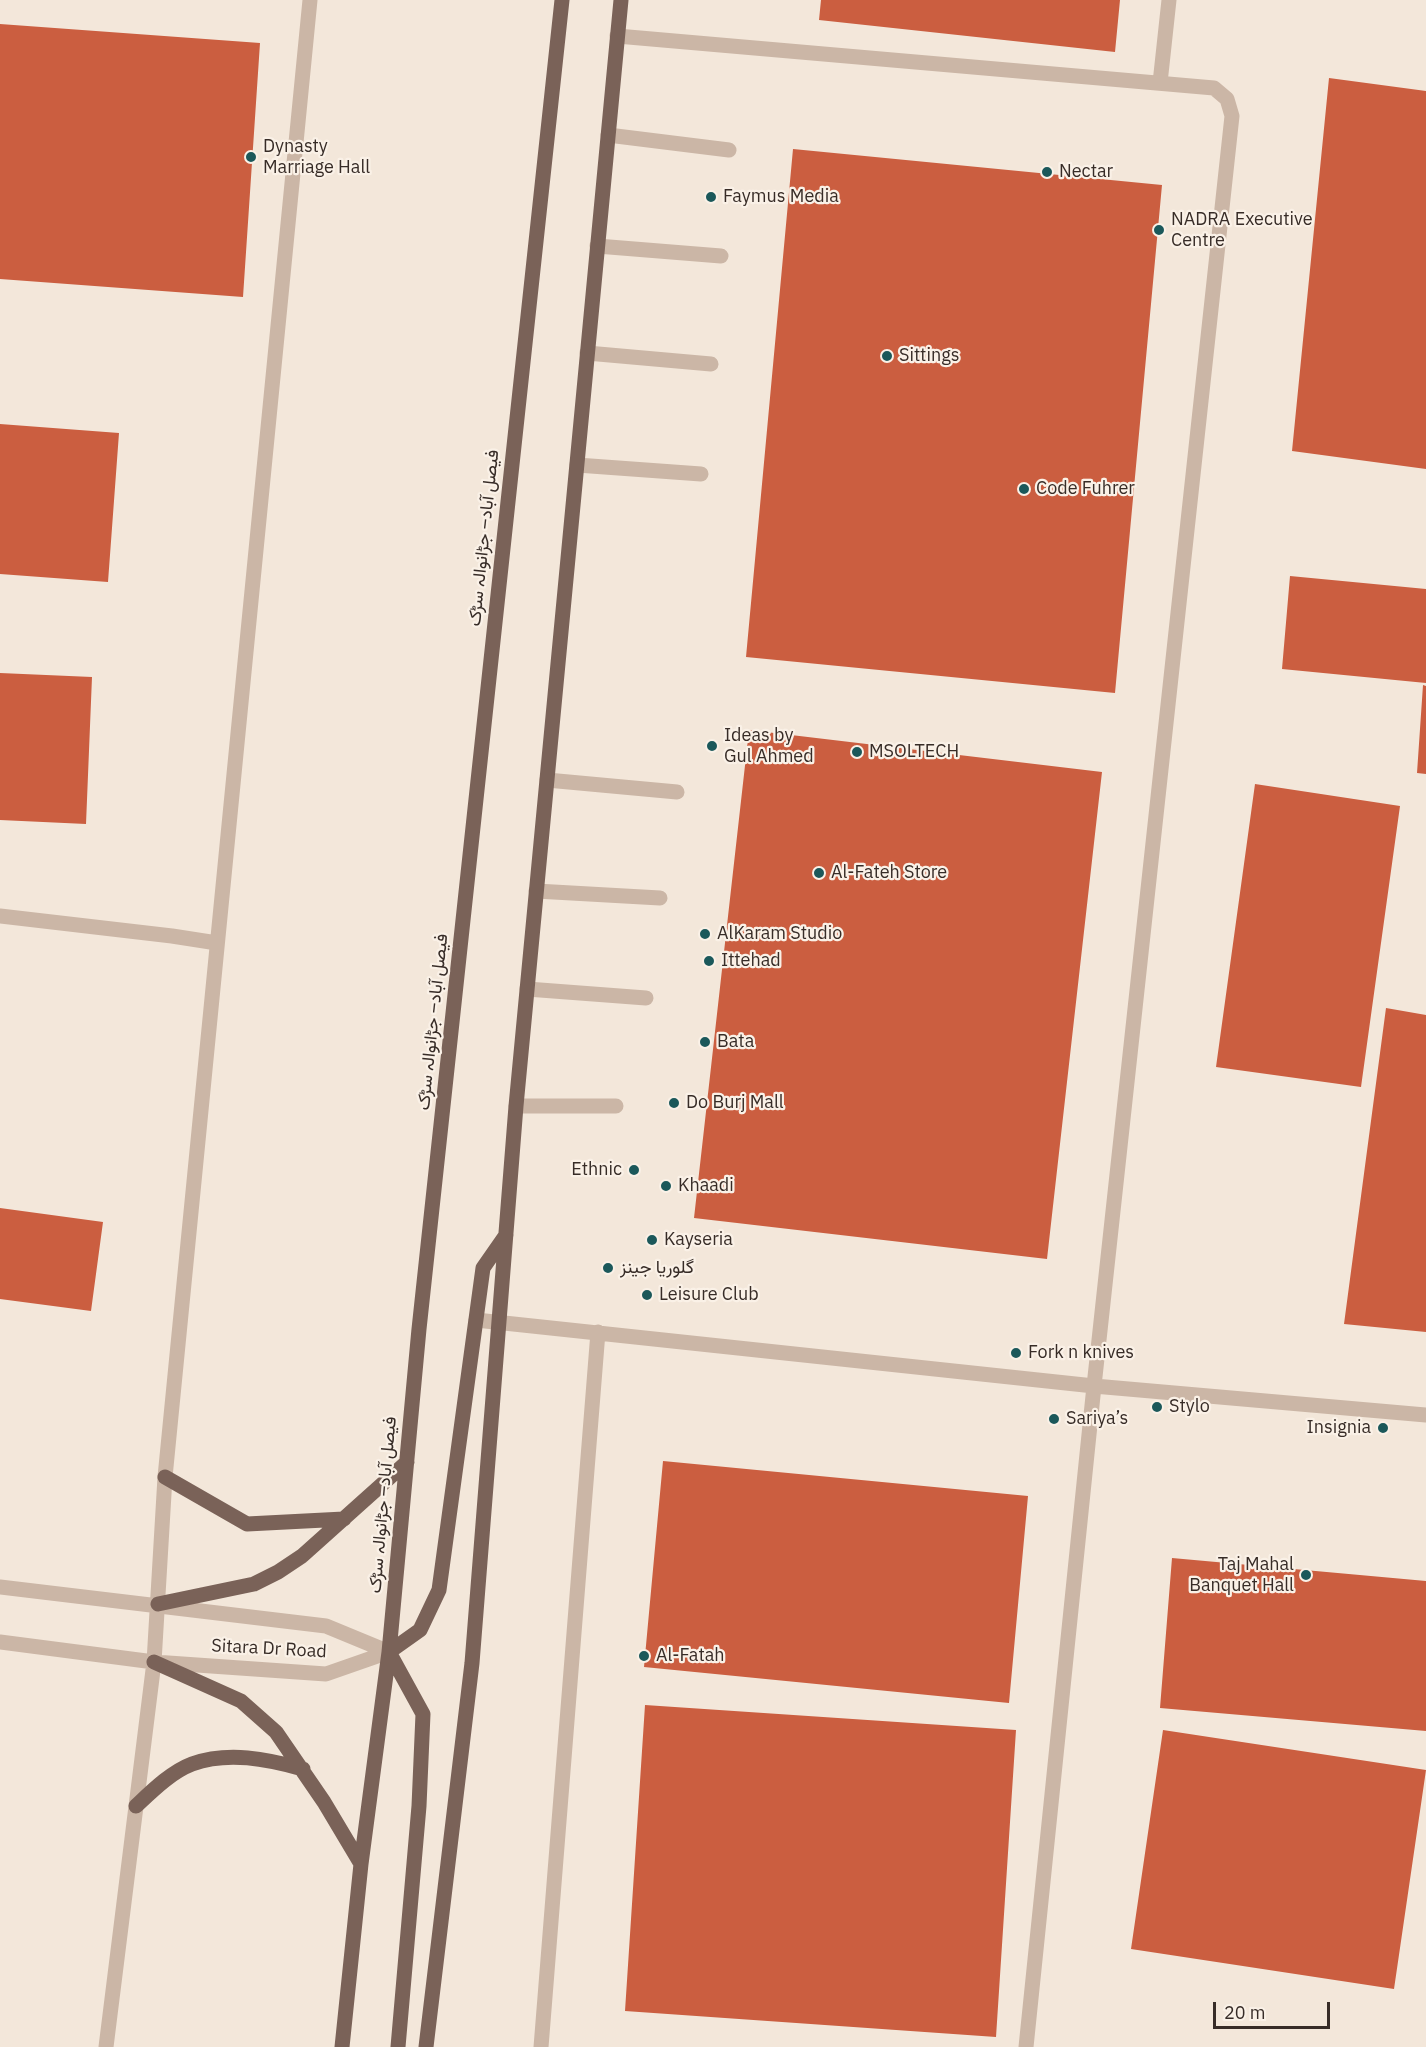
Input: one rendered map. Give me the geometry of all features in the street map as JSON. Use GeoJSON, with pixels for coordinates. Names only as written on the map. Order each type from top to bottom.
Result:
{"type":"FeatureCollection","features":[{"type":"Feature","properties":{"kind":"main road","name":"فیصل آباد– جڑانوالہ سڑک"},"geometry":{"type":"LineString","coordinates":[[342,2047],[361,1864],[389,1652],[420,1318],[562,0]]}},
{"type":"Feature","properties":{"kind":"main road"},"geometry":{"type":"LineString","coordinates":[[426,2047],[472,1663],[516,1106],[621,0]]}},
{"type":"Feature","properties":{"kind":"main road"},"geometry":{"type":"LineString","coordinates":[[398,2047],[419,1806],[423,1714],[389,1652],[420,1630],[439,1590],[483,1268],[506,1235]]}},
{"type":"Feature","properties":{"kind":"main road"},"geometry":{"type":"LineString","coordinates":[[158,1604],[254,1584],[278,1572],[302,1556],[407,1462]]}},
{"type":"Feature","properties":{"kind":"main road"},"geometry":{"type":"LineString","coordinates":[[165,1477],[247,1524],[344,1519]]}},
{"type":"Feature","properties":{"kind":"main road"},"geometry":{"type":"LineString","coordinates":[[154,1662],[241,1701],[276,1732],[303,1769],[361,1864]]}},
{"type":"Feature","properties":{"kind":"main road"},"geometry":{"type":"LineString","coordinates":[[136,1806],[163,1782],[191,1764],[223,1757],[269,1760],[303,1769]]}},
{"type":"Feature","properties":{"kind":"street"},"geometry":{"type":"LineString","coordinates":[[106,2047],[154,1662],[165,1477],[310,0]]}},
{"type":"Feature","properties":{"kind":"street"},"geometry":{"type":"LineString","coordinates":[[1160,83],[1169,0]]}},
{"type":"Feature","properties":{"kind":"street"},"geometry":{"type":"LineString","coordinates":[[617,36],[1214,88],[1227,99],[1232,116],[1094,1386],[1026,2047]]}},
{"type":"Feature","properties":{"kind":"street"},"geometry":{"type":"LineString","coordinates":[[608,135],[729,150]]}},
{"type":"Feature","properties":{"kind":"street"},"geometry":{"type":"LineString","coordinates":[[597,246],[721,256]]}},
{"type":"Feature","properties":{"kind":"street"},"geometry":{"type":"LineString","coordinates":[[587,353],[711,364]]}},
{"type":"Feature","properties":{"kind":"street"},"geometry":{"type":"LineString","coordinates":[[577,465],[701,474]]}},
{"type":"Feature","properties":{"kind":"street"},"geometry":{"type":"LineString","coordinates":[[547,780],[677,792]]}},
{"type":"Feature","properties":{"kind":"street"},"geometry":{"type":"LineString","coordinates":[[536,891],[660,898]]}},
{"type":"Feature","properties":{"kind":"street"},"geometry":{"type":"LineString","coordinates":[[0,916],[217,943]]}},
{"type":"Feature","properties":{"kind":"street"},"geometry":{"type":"LineString","coordinates":[[527,989],[646,998]]}},
{"type":"Feature","properties":{"kind":"street"},"geometry":{"type":"LineString","coordinates":[[516,1106],[616,1106]]}},
{"type":"Feature","properties":{"kind":"street"},"geometry":{"type":"LineString","coordinates":[[476,1320],[1094,1386],[1426,1415]]}},
{"type":"Feature","properties":{"kind":"street"},"geometry":{"type":"LineString","coordinates":[[541,2047],[598,1332]]}},
{"type":"Feature","properties":{"kind":"street","name":"Sitara Dr Road"},"geometry":{"type":"LineString","coordinates":[[0,1587],[158,1604],[326,1626],[389,1652]]}},
{"type":"Feature","properties":{"kind":"street","name":"Sitara Dr Road"},"geometry":{"type":"LineString","coordinates":[[0,1642],[154,1662],[326,1674],[389,1652]]}},
{"type":"Feature","properties":{"kind":"building"},"geometry":{"type":"Polygon","coordinates":[[[821,0],[1120,0],[1115,52],[819,20],[821,0]]]}},
{"type":"Feature","properties":{"kind":"building"},"geometry":{"type":"Polygon","coordinates":[[[0,24],[260,43],[243,297],[0,279],[0,24]]]}},
{"type":"Feature","properties":{"kind":"building"},"geometry":{"type":"Polygon","coordinates":[[[1329,78],[1426,91],[1426,469],[1292,451],[1329,78]]]}},
{"type":"Feature","properties":{"kind":"building"},"geometry":{"type":"Polygon","coordinates":[[[793,149],[1162,185],[1115,693],[746,657],[793,149]]]}},
{"type":"Feature","properties":{"kind":"building"},"geometry":{"type":"Polygon","coordinates":[[[0,424],[119,433],[108,582],[0,574],[0,424]]]}},
{"type":"Feature","properties":{"kind":"building"},"geometry":{"type":"Polygon","coordinates":[[[1290,576],[1426,589],[1426,683],[1282,669],[1290,576]]]}},
{"type":"Feature","properties":{"kind":"building"},"geometry":{"type":"Polygon","coordinates":[[[0,673],[92,677],[86,824],[0,820],[0,673]]]}},
{"type":"Feature","properties":{"kind":"building"},"geometry":{"type":"Polygon","coordinates":[[[1423,685],[1426,686],[1426,774],[1417,773],[1423,685]]]}},
{"type":"Feature","properties":{"kind":"building"},"geometry":{"type":"Polygon","coordinates":[[[749,730],[1102,772],[1047,1259],[694,1218],[749,730]]]}},
{"type":"Feature","properties":{"kind":"building"},"geometry":{"type":"Polygon","coordinates":[[[1255,784],[1400,806],[1361,1087],[1216,1067],[1255,784]]]}},
{"type":"Feature","properties":{"kind":"building"},"geometry":{"type":"Polygon","coordinates":[[[1386,1008],[1426,1015],[1426,1332],[1344,1324],[1386,1008]]]}},
{"type":"Feature","properties":{"kind":"building"},"geometry":{"type":"Polygon","coordinates":[[[0,1208],[103,1222],[91,1311],[0,1299],[0,1208]]]}},
{"type":"Feature","properties":{"kind":"building"},"geometry":{"type":"Polygon","coordinates":[[[663,1461],[1028,1496],[1009,1703],[644,1667],[663,1461]]]}},
{"type":"Feature","properties":{"kind":"building"},"geometry":{"type":"Polygon","coordinates":[[[1172,1558],[1426,1581],[1426,1731],[1160,1708],[1172,1558]]]}},
{"type":"Feature","properties":{"kind":"building"},"geometry":{"type":"Polygon","coordinates":[[[645,1705],[1016,1730],[996,2037],[625,2011],[645,1705]]]}},
{"type":"Feature","properties":{"kind":"building"},"geometry":{"type":"Polygon","coordinates":[[[1163,1730],[1426,1770],[1394,1989],[1131,1949],[1163,1730]]]}},
{"type":"Feature","properties":{"kind":"place","name":"Dynasty Marriage Hall"},"geometry":{"type":"Point","coordinates":[251,157]}},
{"type":"Feature","properties":{"kind":"place","name":"Nectar"},"geometry":{"type":"Point","coordinates":[1047,172]}},
{"type":"Feature","properties":{"kind":"place","name":"Faymus Media"},"geometry":{"type":"Point","coordinates":[711,197]}},
{"type":"Feature","properties":{"kind":"place","name":"NADRA Executive Centre"},"geometry":{"type":"Point","coordinates":[1159,230]}},
{"type":"Feature","properties":{"kind":"place","name":"Sittings"},"geometry":{"type":"Point","coordinates":[887,356]}},
{"type":"Feature","properties":{"kind":"place","name":"Code Fuhrer"},"geometry":{"type":"Point","coordinates":[1024,489]}},
{"type":"Feature","properties":{"kind":"place","name":"Ideas by Gul Ahmed"},"geometry":{"type":"Point","coordinates":[712,746]}},
{"type":"Feature","properties":{"kind":"place","name":"MSOLTECH"},"geometry":{"type":"Point","coordinates":[857,752]}},
{"type":"Feature","properties":{"kind":"place","name":"Al-Fateh Store"},"geometry":{"type":"Point","coordinates":[819,873]}},
{"type":"Feature","properties":{"kind":"place","name":"AlKaram Studio"},"geometry":{"type":"Point","coordinates":[705,934]}},
{"type":"Feature","properties":{"kind":"place","name":"Ittehad"},"geometry":{"type":"Point","coordinates":[709,961]}},
{"type":"Feature","properties":{"kind":"place","name":"Bata"},"geometry":{"type":"Point","coordinates":[705,1042]}},
{"type":"Feature","properties":{"kind":"place","name":"Do Burj Mall"},"geometry":{"type":"Point","coordinates":[674,1103]}},
{"type":"Feature","properties":{"kind":"place","name":"Ethnic"},"geometry":{"type":"Point","coordinates":[634,1170]}},
{"type":"Feature","properties":{"kind":"place","name":"Khaadi"},"geometry":{"type":"Point","coordinates":[666,1186]}},
{"type":"Feature","properties":{"kind":"place","name":"Kayseria"},"geometry":{"type":"Point","coordinates":[652,1240]}},
{"type":"Feature","properties":{"kind":"place","name":"گلوریا جینز"},"geometry":{"type":"Point","coordinates":[608,1268]}},
{"type":"Feature","properties":{"kind":"place","name":"Leisure Club"},"geometry":{"type":"Point","coordinates":[647,1295]}},
{"type":"Feature","properties":{"kind":"place","name":"Fork n knives"},"geometry":{"type":"Point","coordinates":[1016,1353]}},
{"type":"Feature","properties":{"kind":"place","name":"Stylo"},"geometry":{"type":"Point","coordinates":[1157,1407]}},
{"type":"Feature","properties":{"kind":"place","name":"Sariya’s"},"geometry":{"type":"Point","coordinates":[1054,1419]}},
{"type":"Feature","properties":{"kind":"place","name":"Insignia"},"geometry":{"type":"Point","coordinates":[1383,1428]}},
{"type":"Feature","properties":{"kind":"place","name":"Taj Mahal Banquet Hall"},"geometry":{"type":"Point","coordinates":[1306,1575]}},
{"type":"Feature","properties":{"kind":"place","name":"Al-Fatah"},"geometry":{"type":"Point","coordinates":[644,1656]}}]}
